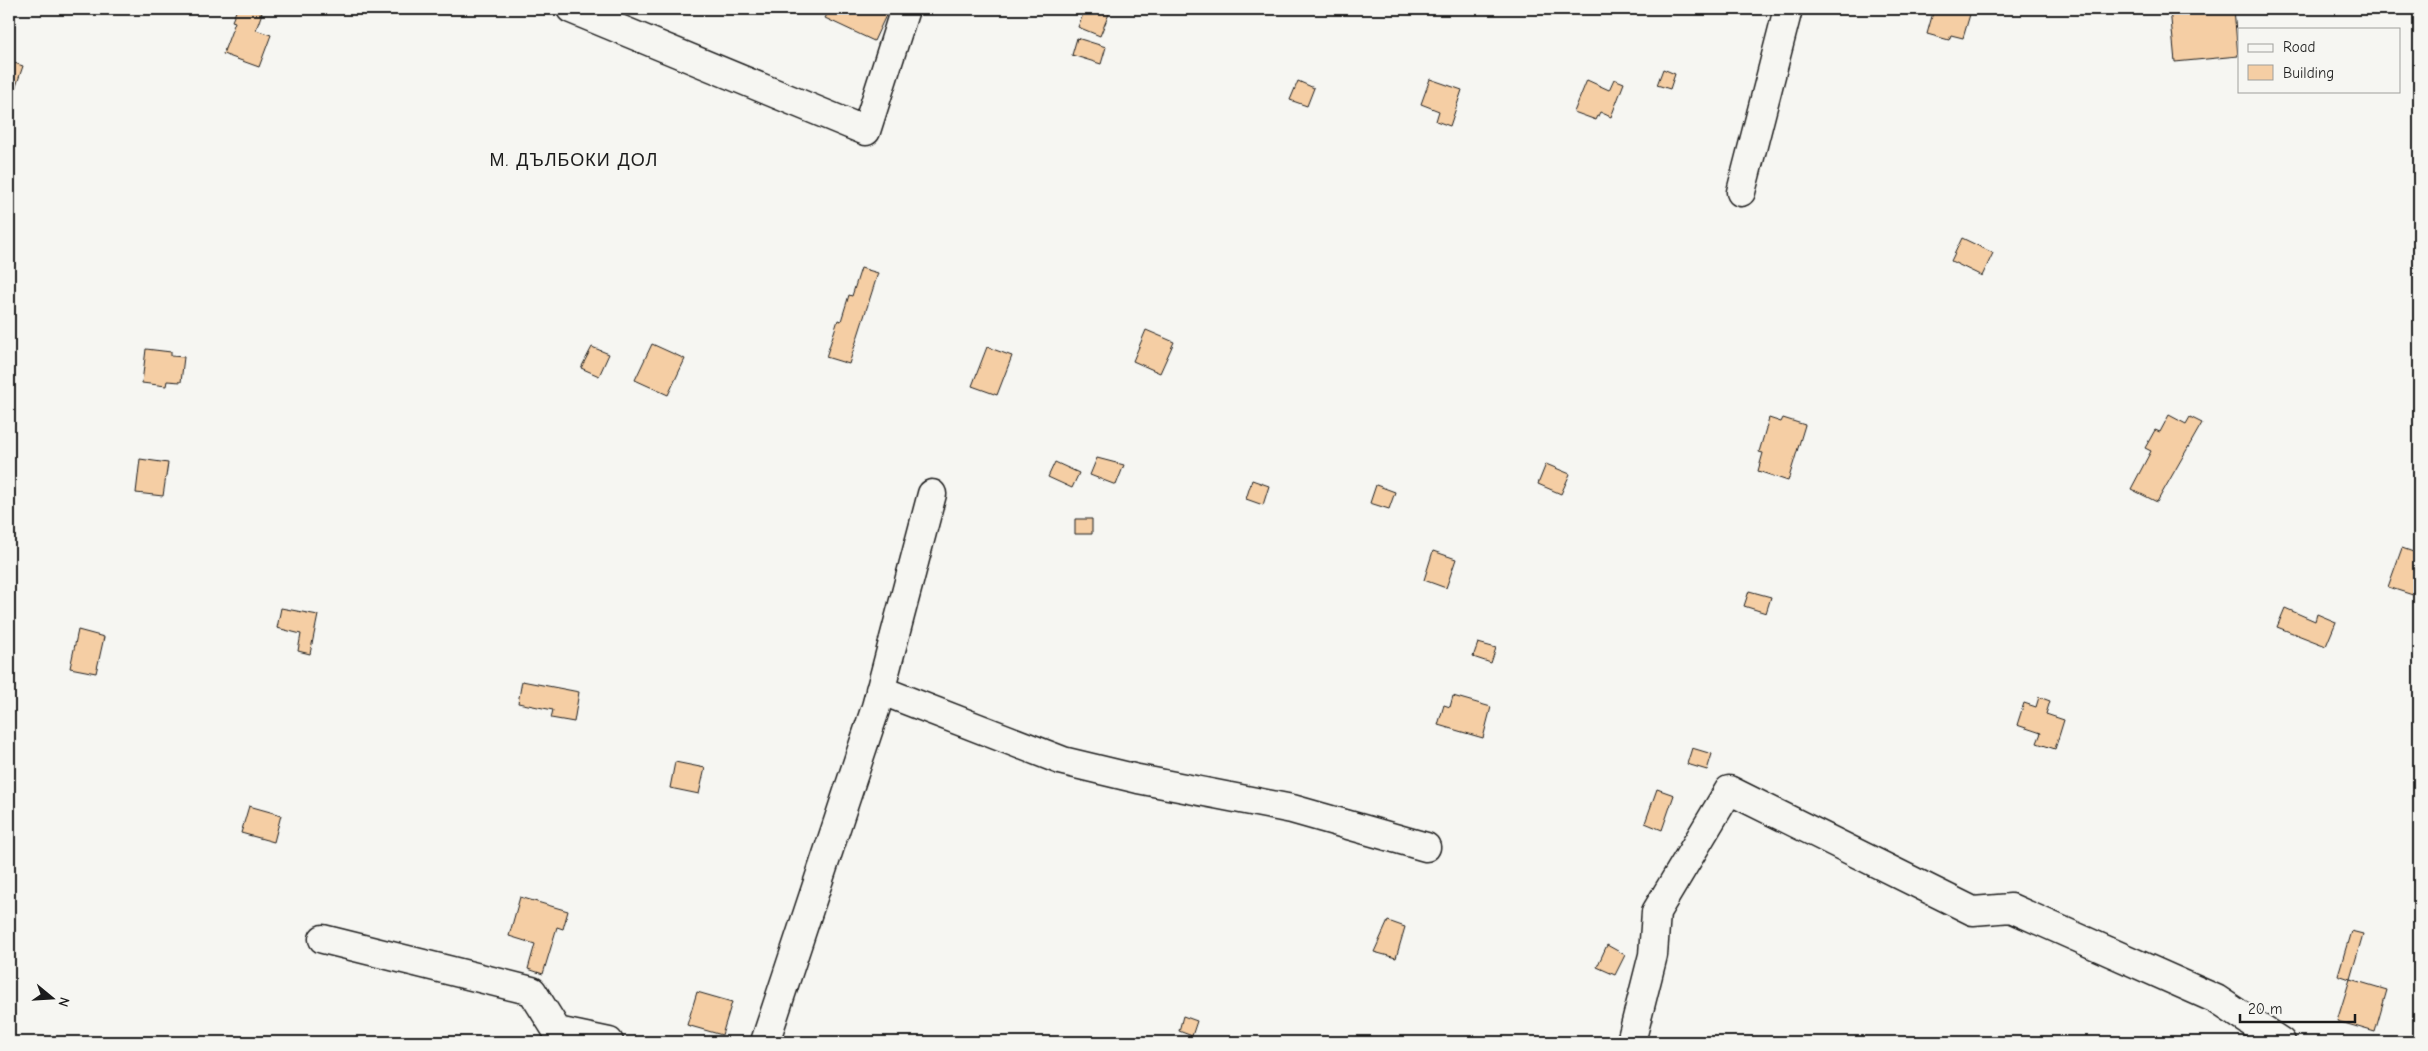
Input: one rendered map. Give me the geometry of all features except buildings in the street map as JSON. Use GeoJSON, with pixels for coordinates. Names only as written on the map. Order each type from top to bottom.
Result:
{"type":"FeatureCollection","features":[{"type":"Feature","properties":{"kind":"street"},"geometry":{"type":"LineString","coordinates":[[571,9],[866,131],[905,9]]}},
{"type":"Feature","properties":{"kind":"street"},"geometry":{"type":"LineString","coordinates":[[1741,192],[1788,9]]}},
{"type":"Feature","properties":{"kind":"street"},"geometry":{"type":"LineString","coordinates":[[765,1042],[880,690],[932,494]]}},
{"type":"Feature","properties":{"kind":"street"},"geometry":{"type":"LineString","coordinates":[[880,690],[1063,761],[1138,779],[1292,809],[1426,847]]}},
{"type":"Feature","properties":{"kind":"street"},"geometry":{"type":"LineString","coordinates":[[1631,1042],[1653,955],[1656,912],[1729,790],[1973,911],[2011,908],[2216,999],[2281,1042]]}},
{"type":"Feature","properties":{"kind":"street"},"geometry":{"type":"LineString","coordinates":[[322,939],[532,991],[557,1031],[609,1042]]}},
{"type":"Feature","properties":{"kind":"district","name":"М. ДЪЛБОКИ ДОЛ"},"geometry":{"type":"Point","coordinates":[574,160]}}]}
